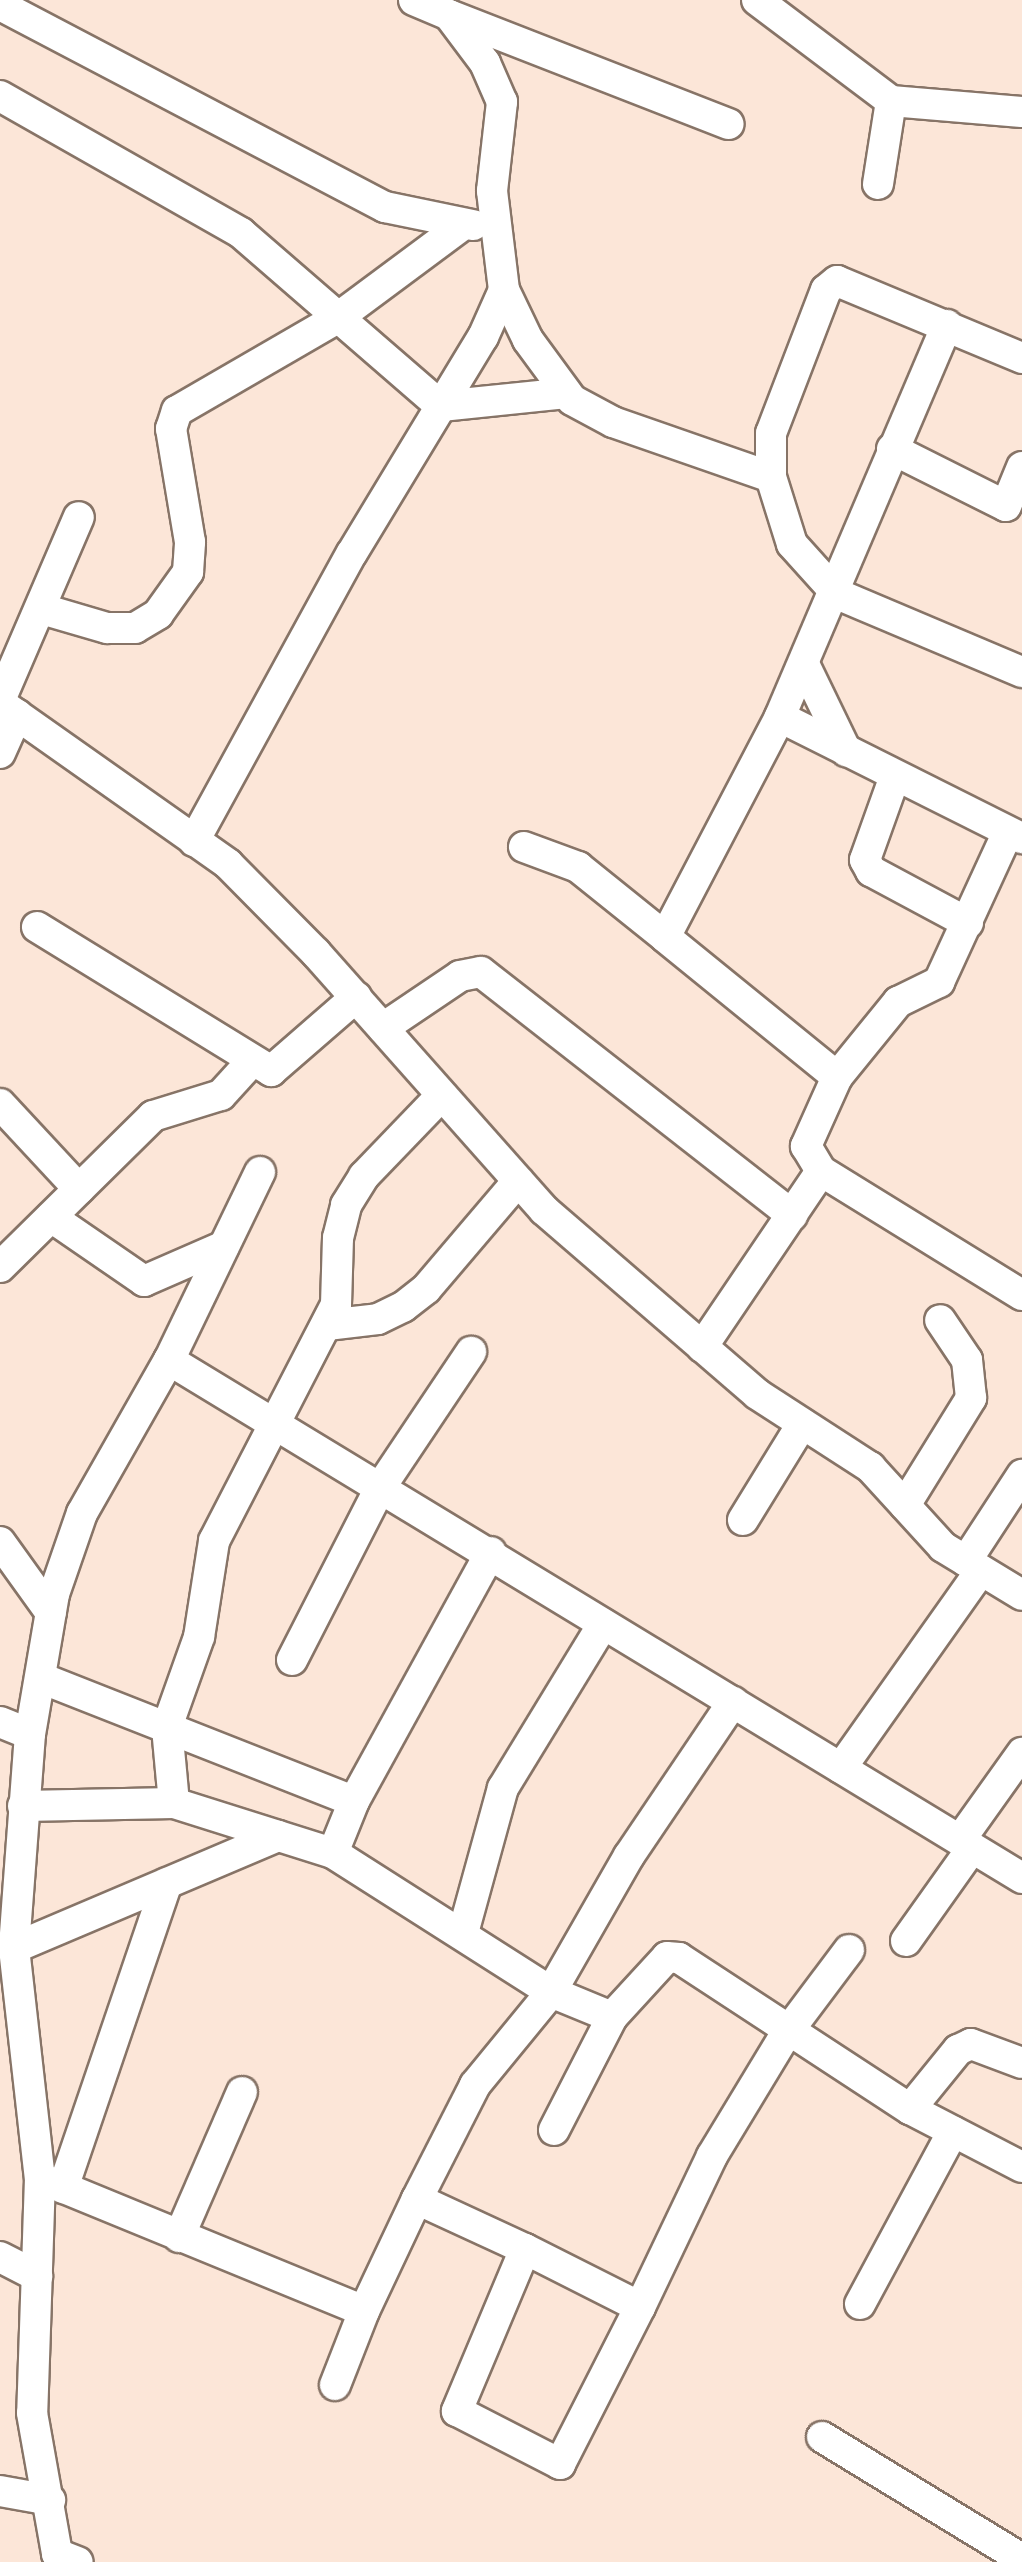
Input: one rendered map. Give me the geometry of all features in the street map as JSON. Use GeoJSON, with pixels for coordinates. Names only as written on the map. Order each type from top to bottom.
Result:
{"type":"FeatureCollection","features":[{"type":"Feature","properties":{"kind":"street"},"geometry":{"type":"LineString","coordinates":[[414,0],[729,124]]}},
{"type":"Feature","properties":{"kind":"street"},"geometry":{"type":"LineString","coordinates":[[757,0],[891,101],[1022,112]]}},
{"type":"Feature","properties":{"kind":"street"},"geometry":{"type":"LineString","coordinates":[[0,5],[385,206],[494,228]]}},
{"type":"Feature","properties":{"kind":"street"},"geometry":{"type":"LineString","coordinates":[[449,15],[485,63],[502,102],[494,228],[504,290],[528,340],[566,393],[613,422],[771,477]]}},
{"type":"Feature","properties":{"kind":"street"},"geometry":{"type":"LineString","coordinates":[[0,96],[241,233],[336,319],[441,406],[566,393]]}},
{"type":"Feature","properties":{"kind":"street"},"geometry":{"type":"LineString","coordinates":[[877,184],[891,101]]}},
{"type":"Feature","properties":{"kind":"street"},"geometry":{"type":"LineString","coordinates":[[41,609],[107,628],[135,628],[158,614],[188,572],[190,542],[171,429],[177,411],[336,319],[464,223]]}},
{"type":"Feature","properties":{"kind":"street"},"geometry":{"type":"LineString","coordinates":[[1022,358],[837,281],[826,290],[778,403],[771,477],[792,544],[837,594],[1022,672]]}},
{"type":"Feature","properties":{"kind":"street"},"geometry":{"type":"LineString","coordinates":[[194,841],[504,290]]}},
{"type":"Feature","properties":{"kind":"street"},"geometry":{"type":"LineString","coordinates":[[665,937],[780,717],[837,594],[891,449],[947,325]]}},
{"type":"Feature","properties":{"kind":"street"},"geometry":{"type":"LineString","coordinates":[[891,449],[1014,511],[1022,467]]}},
{"type":"Feature","properties":{"kind":"street"},"geometry":{"type":"LineString","coordinates":[[0,753],[6,706],[41,609],[79,517]]}},
{"type":"Feature","properties":{"kind":"street"},"geometry":{"type":"LineString","coordinates":[[804,664],[846,751]]}},
{"type":"Feature","properties":{"kind":"street"},"geometry":{"type":"LineString","coordinates":[[6,706],[228,864],[356,997],[518,1181],[702,1347],[803,1424],[870,1467],[943,1547],[1022,1595]]}},
{"type":"Feature","properties":{"kind":"street"},"geometry":{"type":"LineString","coordinates":[[780,717],[1015,836],[939,982],[898,1002],[837,1077],[806,1146],[821,1171],[1022,1295]]}},
{"type":"Feature","properties":{"kind":"street"},"geometry":{"type":"LineString","coordinates":[[895,776],[865,860],[871,871],[968,923]]}},
{"type":"Feature","properties":{"kind":"street"},"geometry":{"type":"LineString","coordinates":[[524,847],[578,867],[837,1077]]}},
{"type":"Feature","properties":{"kind":"street"},"geometry":{"type":"LineString","coordinates":[[37,928],[271,1071],[356,997]]}},
{"type":"Feature","properties":{"kind":"street"},"geometry":{"type":"LineString","coordinates":[[383,1028],[460,976],[481,972],[792,1215]]}},
{"type":"Feature","properties":{"kind":"street"},"geometry":{"type":"LineString","coordinates":[[0,1268],[153,1116],[221,1096],[253,1061]]}},
{"type":"Feature","properties":{"kind":"street"},"geometry":{"type":"LineString","coordinates":[[174,1803],[167,1727],[199,1637],[214,1541],[278,1427],[336,1305],[338,1238],[346,1205],[364,1176],[442,1095]]}},
{"type":"Feature","properties":{"kind":"street"},"geometry":{"type":"LineString","coordinates":[[0,1104],[79,1189]]}},
{"type":"Feature","properties":{"kind":"street"},"geometry":{"type":"LineString","coordinates":[[702,1347],[821,1171]]}},
{"type":"Feature","properties":{"kind":"street"},"geometry":{"type":"LineString","coordinates":[[52,2183],[10,2006],[14,1948],[9,1865],[23,1806],[30,1734],[51,1613],[82,1513],[169,1360],[260,1172]]}},
{"type":"Feature","properties":{"kind":"street"},"geometry":{"type":"LineString","coordinates":[[327,1325],[377,1319],[403,1307],[426,1289],[518,1181]]}},
{"type":"Feature","properties":{"kind":"street"},"geometry":{"type":"LineString","coordinates":[[51,1217],[144,1281],[224,1246]]}},
{"type":"Feature","properties":{"kind":"street"},"geometry":{"type":"LineString","coordinates":[[905,1505],[971,1398],[967,1360],[940,1320]]}},
{"type":"Feature","properties":{"kind":"street"},"geometry":{"type":"LineString","coordinates":[[292,1660],[380,1488],[471,1352]]}},
{"type":"Feature","properties":{"kind":"street"},"geometry":{"type":"LineString","coordinates":[[169,1360],[491,1552],[603,1624],[1022,1878]]}},
{"type":"Feature","properties":{"kind":"street"},"geometry":{"type":"LineString","coordinates":[[743,1520],[803,1424]]}},
{"type":"Feature","properties":{"kind":"street"},"geometry":{"type":"LineString","coordinates":[[841,1768],[973,1566],[1022,1475]]}},
{"type":"Feature","properties":{"kind":"street"},"geometry":{"type":"LineString","coordinates":[[0,1542],[51,1613]]}},
{"type":"Feature","properties":{"kind":"street"},"geometry":{"type":"LineString","coordinates":[[333,1853],[354,1801],[491,1552]]}},
{"type":"Feature","properties":{"kind":"street"},"geometry":{"type":"LineString","coordinates":[[463,1933],[503,1788],[603,1624]]}},
{"type":"Feature","properties":{"kind":"street"},"geometry":{"type":"LineString","coordinates":[[41,1678],[354,1801]]}},
{"type":"Feature","properties":{"kind":"street"},"geometry":{"type":"LineString","coordinates":[[335,2385],[364,2311],[475,2085],[551,1992],[629,1856],[733,1702]]}},
{"type":"Feature","properties":{"kind":"street"},"geometry":{"type":"LineString","coordinates":[[0,1722],[30,1734]]}},
{"type":"Feature","properties":{"kind":"street"},"geometry":{"type":"LineString","coordinates":[[906,1941],[1022,1754]]}},
{"type":"Feature","properties":{"kind":"street"},"geometry":{"type":"LineString","coordinates":[[23,1806],[174,1803],[333,1853],[463,1933],[551,1992],[612,2017]]}},
{"type":"Feature","properties":{"kind":"street"},"geometry":{"type":"LineString","coordinates":[[14,1948],[278,1836]]}},
{"type":"Feature","properties":{"kind":"street"},"geometry":{"type":"LineString","coordinates":[[64,2559],[32,2413],[37,2276],[52,2183],[167,1882]]}},
{"type":"Feature","properties":{"kind":"street"},"geometry":{"type":"LineString","coordinates":[[525,2249],[457,2412],[560,2464],[640,2307],[712,2155],[786,2034],[849,1950]]}},
{"type":"Feature","properties":{"kind":"street"},"geometry":{"type":"LineString","coordinates":[[554,2130],[612,2017],[667,1957],[679,1958],[786,2034],[910,2109],[1022,2167]]}},
{"type":"Feature","properties":{"kind":"street"},"geometry":{"type":"LineString","coordinates":[[910,2109],[958,2050],[971,2044],[1022,2063]]}},
{"type":"Feature","properties":{"kind":"street"},"geometry":{"type":"LineString","coordinates":[[179,2237],[242,2092]]}},
{"type":"Feature","properties":{"kind":"street"},"geometry":{"type":"LineString","coordinates":[[860,2304],[953,2131]]}},
{"type":"Feature","properties":{"kind":"street"},"geometry":{"type":"LineString","coordinates":[[52,2183],[364,2311]]}},
{"type":"Feature","properties":{"kind":"street"},"geometry":{"type":"LineString","coordinates":[[417,2199],[640,2307]]}},
{"type":"Feature","properties":{"kind":"street"},"geometry":{"type":"LineString","coordinates":[[0,2257],[37,2276]]}},
{"type":"Feature","properties":{"kind":"street"},"geometry":{"type":"LineString","coordinates":[[822,2437],[1022,2559]]}},
{"type":"Feature","properties":{"kind":"street"},"geometry":{"type":"LineString","coordinates":[[0,2491],[50,2500]]}}]}
